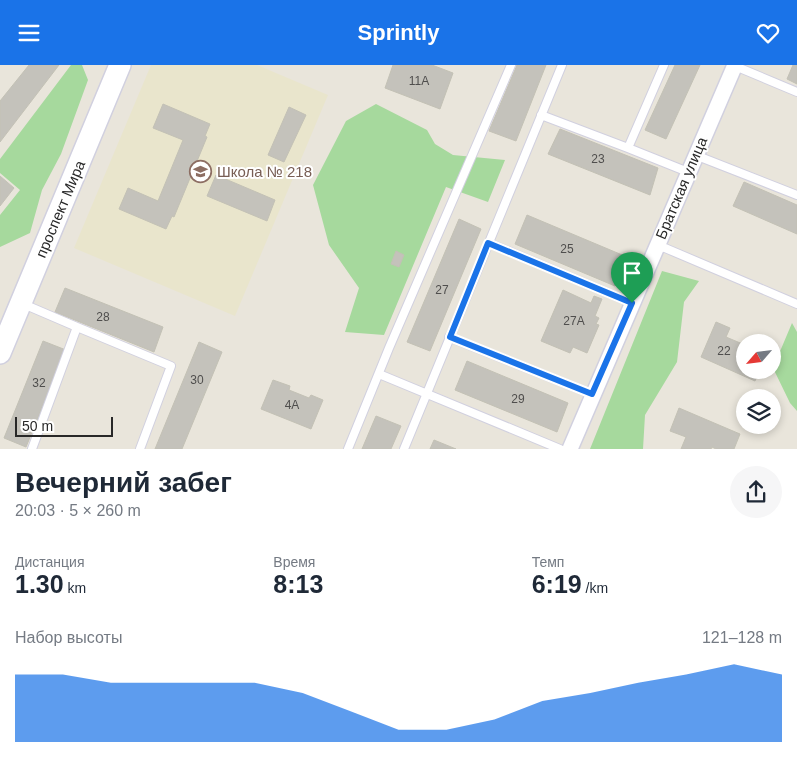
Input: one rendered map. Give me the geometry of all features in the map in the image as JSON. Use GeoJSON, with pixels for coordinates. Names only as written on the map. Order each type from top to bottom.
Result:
{"type":"FeatureCollection","features":[{"type":"Feature","properties":{"kind":"main road","name":"проспект Мира"},"geometry":{"type":"LineString","coordinates":[[0,353],[120,65]]}},
{"type":"Feature","properties":{"kind":"street","name":"Братская улица"},"geometry":{"type":"LineString","coordinates":[[570,449],[592,394],[735,66]]}},
{"type":"Feature","properties":{"kind":"lane"},"geometry":{"type":"LineString","coordinates":[[348,449],[511,65]]}},
{"type":"Feature","properties":{"kind":"lane"},"geometry":{"type":"LineString","coordinates":[[404,449],[562,65]]}},
{"type":"Feature","properties":{"kind":"lane"},"geometry":{"type":"LineString","coordinates":[[628,148],[664,65]]}},
{"type":"Feature","properties":{"kind":"lane"},"geometry":{"type":"LineString","coordinates":[[735,66],[797,92]]}},
{"type":"Feature","properties":{"kind":"lane"},"geometry":{"type":"LineString","coordinates":[[541,115],[688,172]]}},
{"type":"Feature","properties":{"kind":"lane"},"geometry":{"type":"LineString","coordinates":[[695,155],[797,195]]}},
{"type":"Feature","properties":{"kind":"lane"},"geometry":{"type":"LineString","coordinates":[[488,243],[632,303]]}},
{"type":"Feature","properties":{"kind":"lane"},"geometry":{"type":"LineString","coordinates":[[656,247],[665,248],[797,304]]}},
{"type":"Feature","properties":{"kind":"lane"},"geometry":{"type":"LineString","coordinates":[[20,303],[171,366],[140,449]]}},
{"type":"Feature","properties":{"kind":"lane"},"geometry":{"type":"LineString","coordinates":[[32,449],[77,327]]}},
{"type":"Feature","properties":{"kind":"lane"},"geometry":{"type":"LineString","coordinates":[[450,337],[592,394]]}},
{"type":"Feature","properties":{"kind":"lane"},"geometry":{"type":"LineString","coordinates":[[379,374],[560,449]]}},
{"type":"Feature","properties":{"kind":"shaded area","name":"Школа № 218"},"geometry":{"type":"Polygon","coordinates":[[[151,65],[257,65],[328,95],[235,316],[74,248],[151,65]]]}},
{"type":"Feature","properties":{"kind":"green space"},"geometry":{"type":"Polygon","coordinates":[[[71,65],[82,65],[88,80],[61,154],[42,190],[30,233],[0,247],[0,215],[20,190],[0,173],[0,159],[71,65]]]}},
{"type":"Feature","properties":{"kind":"green space"},"geometry":{"type":"Polygon","coordinates":[[[376,104],[427,130],[435,144],[453,155],[505,160],[488,202],[446,187],[384,335],[345,332],[359,288],[329,245],[313,185],[346,121],[376,104]]]}},
{"type":"Feature","properties":{"kind":"green space"},"geometry":{"type":"Polygon","coordinates":[[[662,271],[699,281],[684,302],[677,362],[645,415],[643,449],[590,449],[662,271]]]}},
{"type":"Feature","properties":{"kind":"green space"},"geometry":{"type":"Polygon","coordinates":[[[792,323],[797,332],[797,411],[790,403],[778,379],[781,379],[781,349],[792,323]]]}},
{"type":"Feature","properties":{"kind":"building"},"geometry":{"type":"Polygon","coordinates":[[[29,65],[59,65],[0,142],[0,101],[29,65]]]}},
{"type":"Feature","properties":{"kind":"building"},"geometry":{"type":"Polygon","coordinates":[[[393,65],[432,65],[453,73],[440,109],[385,88],[393,65]]]}},
{"type":"Feature","properties":{"kind":"building"},"geometry":{"type":"Polygon","coordinates":[[[517,65],[546,65],[516,141],[489,131],[517,65]]]}},
{"type":"Feature","properties":{"kind":"building"},"geometry":{"type":"Polygon","coordinates":[[[675,65],[700,65],[666,139],[645,130],[675,65]]]}},
{"type":"Feature","properties":{"kind":"building"},"geometry":{"type":"Polygon","coordinates":[[[793,65],[797,65],[797,84],[787,79],[793,65]]]}},
{"type":"Feature","properties":{"kind":"building"},"geometry":{"type":"Polygon","coordinates":[[[163,104],[210,124],[205,136],[207,137],[174,217],[172,216],[166,229],[119,209],[128,188],[158,201],[183,140],[153,128],[163,104]]]}},
{"type":"Feature","properties":{"kind":"building"},"geometry":{"type":"Polygon","coordinates":[[[289,107],[306,115],[284,162],[268,155],[289,107]]]}},
{"type":"Feature","properties":{"kind":"building"},"geometry":{"type":"Polygon","coordinates":[[[560,129],[658,168],[650,195],[548,154],[560,129]]]}},
{"type":"Feature","properties":{"kind":"building"},"geometry":{"type":"Polygon","coordinates":[[[216,175],[275,200],[267,221],[207,196],[216,175]]]}},
{"type":"Feature","properties":{"kind":"building"},"geometry":{"type":"Polygon","coordinates":[[[0,176],[14,188],[0,206],[0,176]]]}},
{"type":"Feature","properties":{"kind":"building"},"geometry":{"type":"Polygon","coordinates":[[[744,182],[797,205],[797,234],[733,206],[744,182]]]}},
{"type":"Feature","properties":{"kind":"building"},"geometry":{"type":"Polygon","coordinates":[[[527,215],[627,257],[615,286],[515,244],[527,215]]]}},
{"type":"Feature","properties":{"kind":"building"},"geometry":{"type":"Polygon","coordinates":[[[459,219],[481,229],[430,351],[407,342],[459,219]]]}},
{"type":"Feature","properties":{"kind":"building"},"geometry":{"type":"Polygon","coordinates":[[[396,251],[404,255],[399,267],[391,264],[396,251]]]}},
{"type":"Feature","properties":{"kind":"building"},"geometry":{"type":"Polygon","coordinates":[[[65,288],[163,327],[154,352],[55,312],[65,288]]]}},
{"type":"Feature","properties":{"kind":"building"},"geometry":{"type":"Polygon","coordinates":[[[563,290],[591,303],[594,296],[602,299],[595,316],[599,318],[596,324],[599,325],[587,353],[573,347],[570,353],[541,341],[563,290]]]}},
{"type":"Feature","properties":{"kind":"building"},"geometry":{"type":"Polygon","coordinates":[[[716,322],[730,328],[726,337],[736,341],[736,373],[701,357],[716,322]]]}},
{"type":"Feature","properties":{"kind":"building"},"geometry":{"type":"Polygon","coordinates":[[[43,341],[66,350],[26,447],[4,438],[43,341]]]}},
{"type":"Feature","properties":{"kind":"building"},"geometry":{"type":"Polygon","coordinates":[[[199,342],[222,352],[182,449],[155,449],[199,342]]]}},
{"type":"Feature","properties":{"kind":"building"},"geometry":{"type":"Polygon","coordinates":[[[467,361],[568,403],[557,432],[455,390],[467,361]]]}},
{"type":"Feature","properties":{"kind":"building"},"geometry":{"type":"Polygon","coordinates":[[[273,380],[290,386],[289,390],[309,398],[311,395],[323,400],[311,429],[261,409],[273,380]]]}},
{"type":"Feature","properties":{"kind":"building"},"geometry":{"type":"Polygon","coordinates":[[[679,408],[736,432],[736,434],[740,434],[734,449],[716,449],[712,447],[711,449],[681,449],[686,437],[670,431],[679,408]]]}},
{"type":"Feature","properties":{"kind":"building"},"geometry":{"type":"Polygon","coordinates":[[[376,416],[401,426],[391,449],[362,449],[376,416]]]}},
{"type":"Feature","properties":{"kind":"building"},"geometry":{"type":"Polygon","coordinates":[[[434,440],[456,449],[430,449],[434,440]]]}},
{"type":"Feature","properties":{"kind":"place","name":"Школа № 218"},"geometry":{"type":"Point","coordinates":[201,171]}},
{"type":"Feature","properties":{"kind":"route"},"geometry":{"type":"LineString","coordinates":[[488,243],[632,303],[592,394],[450,337],[488,243]]}}]}
